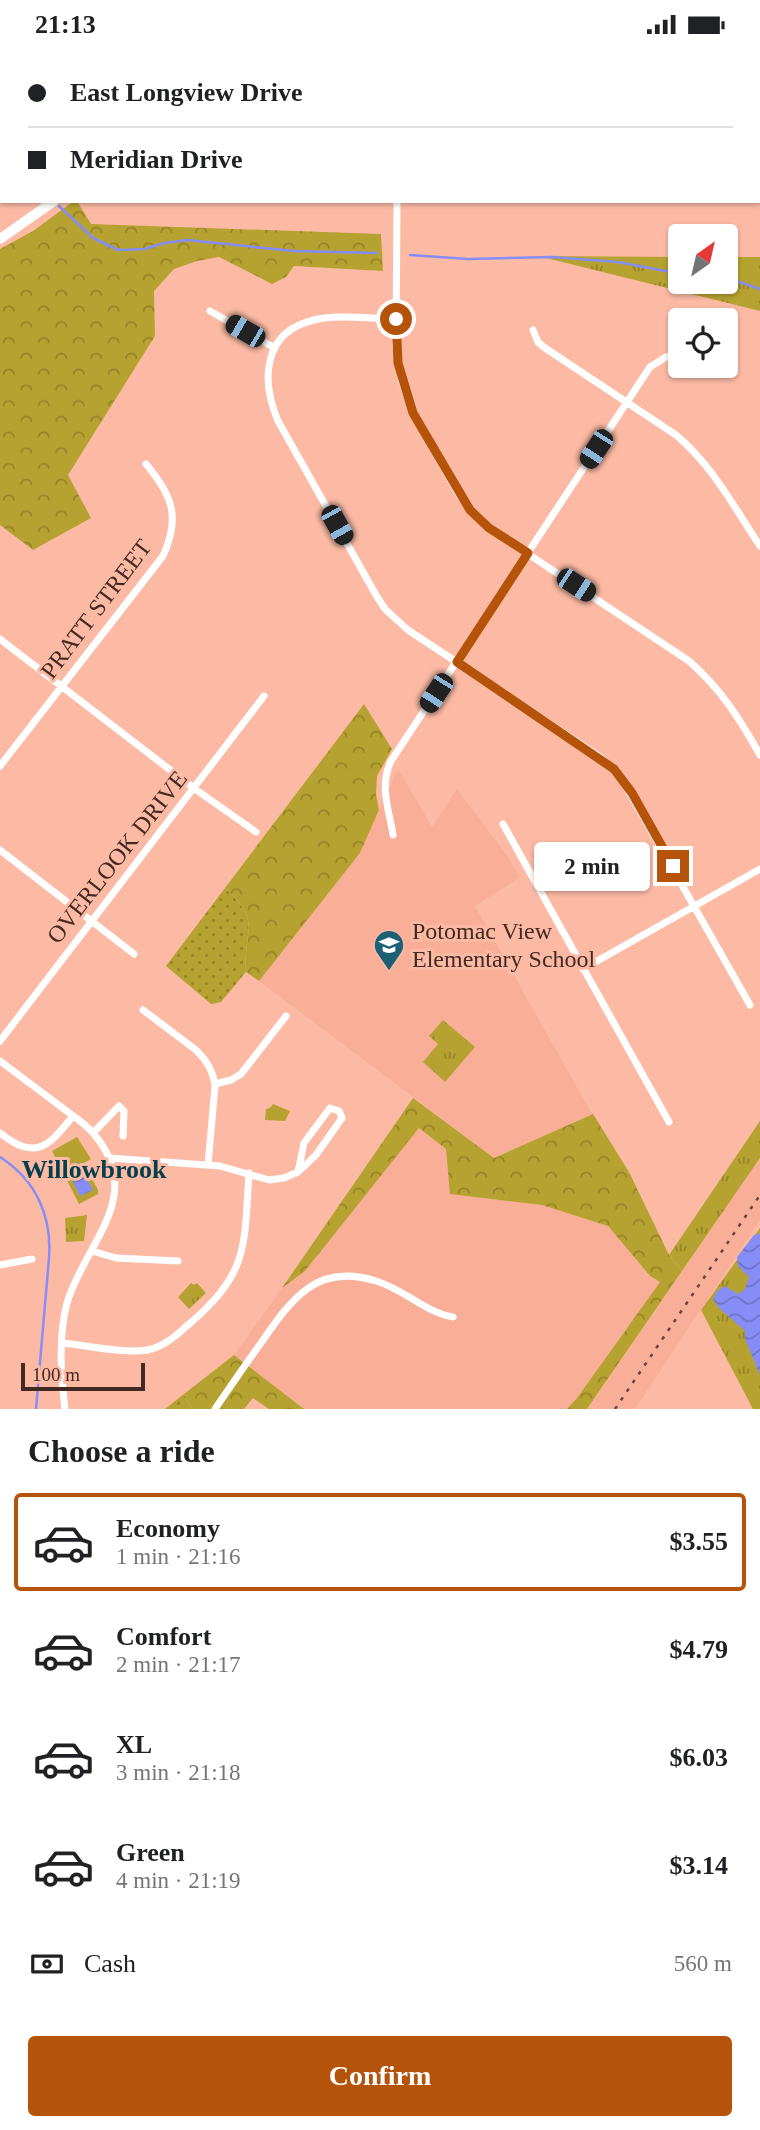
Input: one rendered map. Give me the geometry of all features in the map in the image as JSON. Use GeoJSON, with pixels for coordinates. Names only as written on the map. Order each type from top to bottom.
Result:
{"type":"FeatureCollection","features":[{"type":"Feature","properties":{"kind":"street"},"geometry":{"type":"LineString","coordinates":[[0,239],[51,203]]}},
{"type":"Feature","properties":{"kind":"street"},"geometry":{"type":"LineString","coordinates":[[397,203],[398,363],[413,413],[470,510],[489,528],[689,660],[728,702],[760,755]]}},
{"type":"Feature","properties":{"kind":"street"},"geometry":{"type":"LineString","coordinates":[[210,311],[275,348]]}},
{"type":"Feature","properties":{"kind":"street"},"geometry":{"type":"LineString","coordinates":[[396,319],[314,320],[294,328],[270,357],[267,377],[273,408],[376,595],[402,625],[600,757],[620,774],[750,1005]]}},
{"type":"Feature","properties":{"kind":"street"},"geometry":{"type":"LineString","coordinates":[[533,330],[538,342],[545,348],[676,435],[700,457],[760,546]]}},
{"type":"Feature","properties":{"kind":"street"},"geometry":{"type":"LineString","coordinates":[[393,835],[384,787],[387,770],[650,367],[668,357]]}},
{"type":"Feature","properties":{"kind":"street","name":"PRATT STREET"},"geometry":{"type":"LineString","coordinates":[[0,766],[163,556],[173,521],[169,498],[161,482],[146,464]]}},
{"type":"Feature","properties":{"kind":"street"},"geometry":{"type":"LineString","coordinates":[[0,639],[195,789],[256,832]]}},
{"type":"Feature","properties":{"kind":"street","name":"OVERLOOK DRIVE"},"geometry":{"type":"LineString","coordinates":[[0,1041],[264,696]]}},
{"type":"Feature","properties":{"kind":"street"},"geometry":{"type":"LineString","coordinates":[[503,824],[669,1122]]}},
{"type":"Feature","properties":{"kind":"street"},"geometry":{"type":"LineString","coordinates":[[0,850],[134,954]]}},
{"type":"Feature","properties":{"kind":"street"},"geometry":{"type":"LineString","coordinates":[[583,969],[760,869]]}},
{"type":"Feature","properties":{"kind":"street"},"geometry":{"type":"LineString","coordinates":[[143,1010],[203,1057],[213,1075],[215,1084],[208,1165]]}},
{"type":"Feature","properties":{"kind":"street"},"geometry":{"type":"LineString","coordinates":[[215,1084],[233,1079],[241,1073],[286,1016]]}},
{"type":"Feature","properties":{"kind":"street"},"geometry":{"type":"LineString","coordinates":[[0,1061],[93,1133],[108,1158],[114,1181],[112,1204],[101,1236],[82,1268],[67,1303],[62,1343],[65,1409]]}},
{"type":"Feature","properties":{"kind":"street"},"geometry":{"type":"LineString","coordinates":[[93,1133],[119,1106],[124,1111],[123,1136]]}},
{"type":"Feature","properties":{"kind":"street"},"geometry":{"type":"LineString","coordinates":[[108,1158],[208,1165],[232,1168],[259,1178],[279,1179],[298,1172],[316,1155],[342,1118],[340,1111],[334,1108],[327,1110],[304,1143],[298,1172]]}},
{"type":"Feature","properties":{"kind":"street"},"geometry":{"type":"LineString","coordinates":[[0,1133],[18,1146],[27,1149],[39,1148],[53,1140],[73,1116]]}},
{"type":"Feature","properties":{"kind":"street"},"geometry":{"type":"LineString","coordinates":[[62,1343],[149,1350],[170,1340],[203,1312],[229,1282],[243,1253],[249,1174]]}},
{"type":"Feature","properties":{"kind":"street"},"geometry":{"type":"LineString","coordinates":[[92,1251],[116,1258],[178,1261]]}},
{"type":"Feature","properties":{"kind":"street"},"geometry":{"type":"LineString","coordinates":[[0,1265],[32,1259]]}},
{"type":"Feature","properties":{"kind":"street"},"geometry":{"type":"LineString","coordinates":[[215,1409],[293,1299],[323,1280],[345,1276],[374,1280],[398,1290],[434,1312],[453,1317]]}},
{"type":"Feature","properties":{"kind":"shaded area","name":"Potomac View Elementary School"},"geometry":{"type":"Polygon","coordinates":[[[398,769],[432,827],[457,789],[509,858],[520,877],[475,906],[592,1114],[494,1158],[259,981],[360,853],[398,769]]]}},
{"type":"Feature","properties":{"kind":"shaded area"},"geometry":{"type":"Polygon","coordinates":[[[419,1127],[447,1149],[450,1194],[542,1205],[608,1226],[649,1276],[660,1282],[567,1409],[304,1409],[234,1355],[282,1288],[305,1271],[419,1127]]]}},
{"type":"Feature","properties":{"kind":"shaded area"},"geometry":{"type":"Polygon","coordinates":[[[760,1158],[760,1220],[635,1409],[588,1409],[760,1158]]]}},
{"type":"Feature","properties":{"kind":"green space"},"geometry":{"type":"Polygon","coordinates":[[[71,203],[78,203],[91,224],[381,234],[383,271],[294,266],[286,277],[272,284],[219,257],[174,269],[154,291],[155,336],[68,475],[91,518],[33,550],[0,525],[0,249],[33,231],[71,203]]]}},
{"type":"Feature","properties":{"kind":"green space"},"geometry":{"type":"Polygon","coordinates":[[[538,256],[668,257],[668,288],[538,256]]]}},
{"type":"Feature","properties":{"kind":"green space"},"geometry":{"type":"Polygon","coordinates":[[[738,257],[760,257],[760,311],[691,294],[738,294],[738,257]]]}},
{"type":"Feature","properties":{"kind":"green space"},"geometry":{"type":"Polygon","coordinates":[[[364,704],[392,749],[377,776],[379,810],[360,853],[259,981],[246,972],[248,918],[244,909],[225,888],[364,704]]]}},
{"type":"Feature","properties":{"kind":"green space"},"geometry":{"type":"Polygon","coordinates":[[[225,888],[244,909],[248,918],[246,972],[221,1002],[211,1004],[166,966],[225,888]]]}},
{"type":"Feature","properties":{"kind":"green space"},"geometry":{"type":"Polygon","coordinates":[[[443,1020],[475,1047],[445,1082],[423,1062],[438,1044],[429,1036],[443,1020]]]}},
{"type":"Feature","properties":{"kind":"green space"},"geometry":{"type":"Polygon","coordinates":[[[413,1098],[494,1158],[593,1114],[629,1172],[669,1255],[682,1271],[587,1409],[567,1409],[660,1282],[650,1276],[608,1226],[542,1205],[450,1194],[446,1149],[419,1128],[305,1271],[282,1288],[413,1098]]]}},
{"type":"Feature","properties":{"kind":"green space"},"geometry":{"type":"Polygon","coordinates":[[[273,1104],[290,1111],[285,1121],[265,1120],[266,1109],[273,1104]]]}},
{"type":"Feature","properties":{"kind":"green space"},"geometry":{"type":"Polygon","coordinates":[[[760,1121],[760,1158],[682,1271],[669,1255],[760,1121]]]}},
{"type":"Feature","properties":{"kind":"green space"},"geometry":{"type":"Polygon","coordinates":[[[77,1137],[91,1159],[84,1163],[98,1190],[98,1194],[79,1204],[52,1151],[77,1137]]]}},
{"type":"Feature","properties":{"kind":"green space"},"geometry":{"type":"Polygon","coordinates":[[[87,1215],[84,1241],[66,1242],[65,1218],[87,1215]]]}},
{"type":"Feature","properties":{"kind":"green space"},"geometry":{"type":"Polygon","coordinates":[[[760,1228],[760,1409],[753,1409],[701,1310],[760,1228]]]}},
{"type":"Feature","properties":{"kind":"green space"},"geometry":{"type":"Polygon","coordinates":[[[191,1283],[197,1283],[206,1293],[189,1309],[178,1297],[191,1283]]]}},
{"type":"Feature","properties":{"kind":"green space"},"geometry":{"type":"Polygon","coordinates":[[[234,1355],[304,1409],[269,1409],[253,1398],[244,1409],[192,1409],[184,1394],[234,1355]]]}},
{"type":"Feature","properties":{"kind":"green space"},"geometry":{"type":"Polygon","coordinates":[[[184,1394],[192,1409],[165,1409],[184,1394]]]}},
{"type":"Feature","properties":{"kind":"water"},"geometry":{"type":"Polygon","coordinates":[[[78,1162],[93,1190],[80,1196],[66,1168],[78,1162]]]}},
{"type":"Feature","properties":{"kind":"water"},"geometry":{"type":"Polygon","coordinates":[[[760,1233],[760,1375],[745,1339],[745,1331],[719,1308],[713,1299],[717,1291],[725,1286],[738,1294],[745,1289],[749,1277],[738,1266],[737,1257],[754,1235],[760,1233]]]}},
{"type":"Feature","properties":{"kind":"waterway"},"geometry":{"type":"LineString","coordinates":[[59,206],[93,238],[118,250],[144,249],[187,240],[294,251],[377,253]]}},
{"type":"Feature","properties":{"kind":"waterway"},"geometry":{"type":"LineString","coordinates":[[410,255],[468,259],[552,257],[618,262],[668,272]]}},
{"type":"Feature","properties":{"kind":"waterway"},"geometry":{"type":"LineString","coordinates":[[738,281],[760,289]]}},
{"type":"Feature","properties":{"kind":"waterway"},"geometry":{"type":"LineString","coordinates":[[0,1157],[13,1166],[32,1188],[48,1228],[49,1258],[36,1409]]}},
{"type":"Feature","properties":{"kind":"railway"},"geometry":{"type":"LineString","coordinates":[[615,1409],[760,1195]]}},
{"type":"Feature","properties":{"kind":"place","name":"Potomac View Elementary School"},"geometry":{"type":"Point","coordinates":[389,972]}},
{"type":"Feature","properties":{"kind":"district","name":"Willowbrook"},"geometry":{"type":"Point","coordinates":[94,1169]}},
{"type":"Feature","properties":{"kind":"route"},"geometry":{"type":"LineString","coordinates":[[396,319],[398,363],[407,400],[458,493],[476,517],[528,553],[457,662],[600,757],[620,774],[673,866]]}}]}
